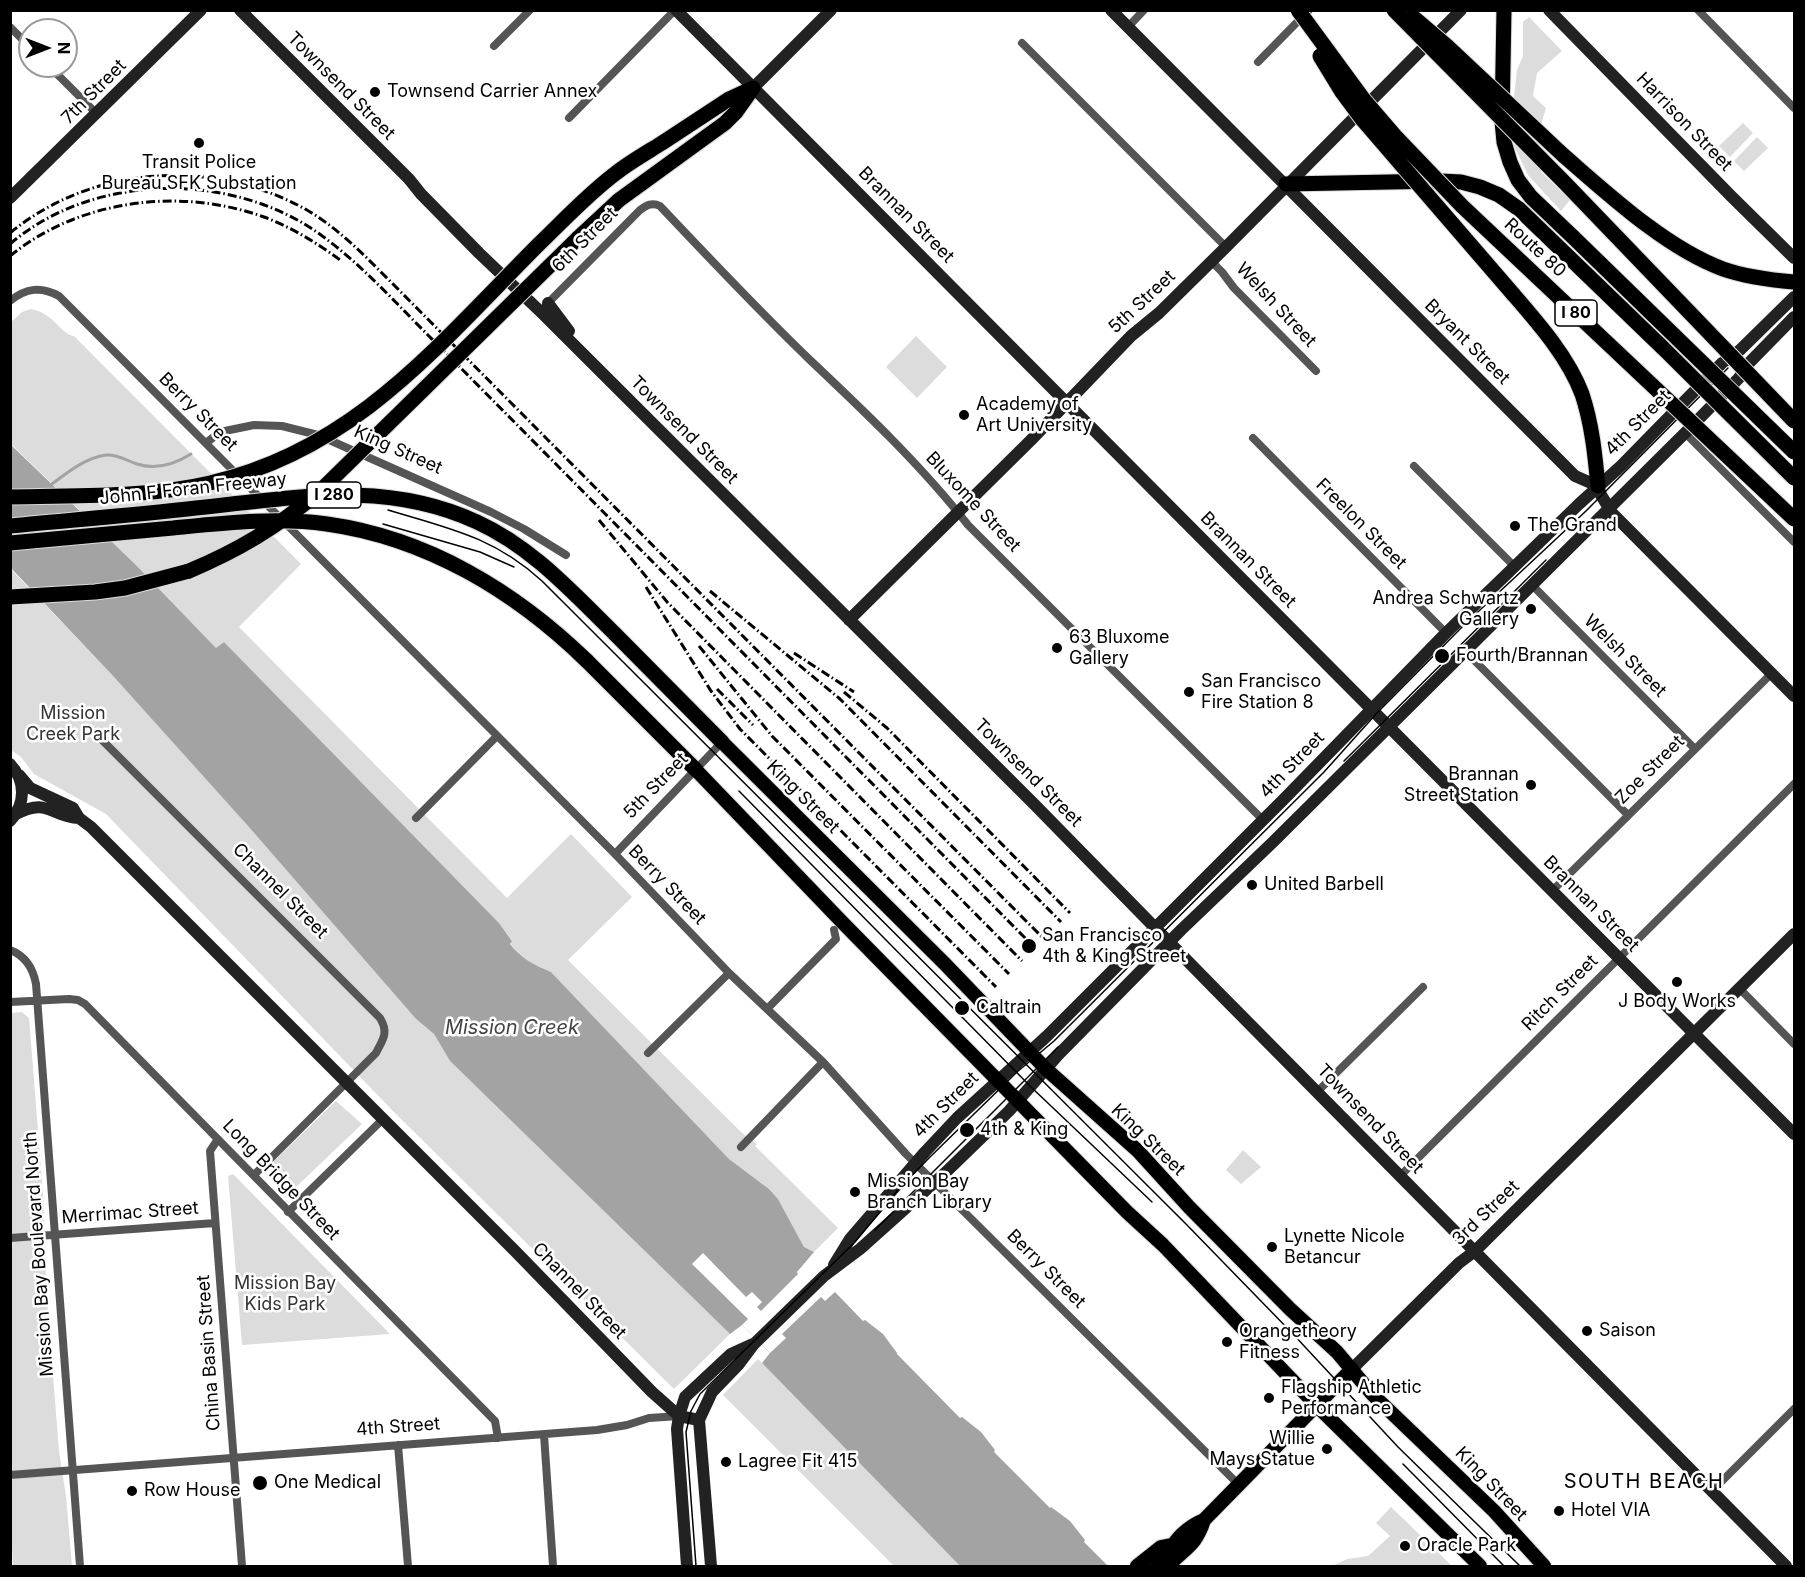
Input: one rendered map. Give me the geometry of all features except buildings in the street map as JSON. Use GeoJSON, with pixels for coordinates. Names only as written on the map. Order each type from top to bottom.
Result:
{"type":"FeatureCollection","features":[{"type":"Feature","properties":{"kind":"highway"},"geometry":{"type":"LineString","coordinates":[[1297,10],[1325,64],[1362,119],[1538,323],[1572,374],[1581,393],[1593,435],[1598,486]]}},
{"type":"Feature","properties":{"kind":"highway","name":"Route 80"},"geometry":{"type":"LineString","coordinates":[[1297,10],[1372,109],[1461,206],[1794,519]]}},
{"type":"Feature","properties":{"kind":"highway"},"geometry":{"type":"LineString","coordinates":[[1394,10],[1565,183],[1794,421]]}},
{"type":"Feature","properties":{"kind":"highway"},"geometry":{"type":"LineString","coordinates":[[1405,10],[1588,177],[1682,248],[1702,260],[1741,275],[1794,282]]}},
{"type":"Feature","properties":{"kind":"highway"},"geometry":{"type":"LineString","coordinates":[[1504,10],[1502,120],[1504,142],[1513,169],[1530,197],[1794,453]]}},
{"type":"Feature","properties":{"kind":"highway"},"geometry":{"type":"LineString","coordinates":[[10,497],[153,492],[201,485],[268,465],[327,436],[402,381],[582,202],[617,172],[729,99],[753,88]]}},
{"type":"Feature","properties":{"kind":"highway"},"geometry":{"type":"LineString","coordinates":[[10,597],[95,592],[155,582],[189,571],[223,556],[254,540],[288,518],[317,494],[597,219],[619,200],[725,123],[753,88]]}},
{"type":"Feature","properties":{"kind":"highway"},"geometry":{"type":"LineString","coordinates":[[1286,184],[1441,180],[1480,187],[1499,195],[1519,209],[1562,249],[1794,478]]}},
{"type":"Feature","properties":{"kind":"highway","name":"John F Foran Freeway"},"geometry":{"type":"LineString","coordinates":[[10,526],[334,495],[389,496],[445,509],[478,522],[512,541],[542,563],[722,742]]}},
{"type":"Feature","properties":{"kind":"highway","name":"I 280"},"geometry":{"type":"LineString","coordinates":[[10,543],[244,521],[285,520],[359,530],[426,551],[489,582],[544,621],[696,770]]}},
{"type":"Feature","properties":{"kind":"main road","name":"7th Street"},"geometry":{"type":"LineString","coordinates":[[10,198],[201,10]]}},
{"type":"Feature","properties":{"kind":"main road","name":"Townsend Street"},"geometry":{"type":"LineString","coordinates":[[240,10],[409,179],[479,253],[544,307],[581,353],[1155,927],[1787,1566]]}},
{"type":"Feature","properties":{"kind":"main road","name":"Brannan Street"},"geometry":{"type":"LineString","coordinates":[[676,10],[1794,1134]]}},
{"type":"Feature","properties":{"kind":"main road"},"geometry":{"type":"LineString","coordinates":[[753,88],[831,10]]}},
{"type":"Feature","properties":{"kind":"main road","name":"Bryant Street"},"geometry":{"type":"LineString","coordinates":[[1112,10],[1575,476],[1598,486]]}},
{"type":"Feature","properties":{"kind":"main road","name":"5th Street"},"geometry":{"type":"LineString","coordinates":[[849,620],[1031,440],[1131,336],[1159,313],[1226,247],[1461,10]]}},
{"type":"Feature","properties":{"kind":"main road","name":"Harrison Street"},"geometry":{"type":"LineString","coordinates":[[1549,10],[1794,258]]}},
{"type":"Feature","properties":{"kind":"main road","name":"4th Street"},"geometry":{"type":"LineString","coordinates":[[827,1273],[849,1239],[957,1118],[1029,1052],[1263,820],[1446,633],[1621,466],[1722,363],[1740,350],[1794,297]]}},
{"type":"Feature","properties":{"kind":"main road","name":"4th Street"},"geometry":{"type":"LineString","coordinates":[[699,1420],[712,1392],[756,1342],[827,1273],[860,1249],[1018,1102],[1058,1055],[1685,433],[1739,378],[1747,365],[1794,316]]}},
{"type":"Feature","properties":{"kind":"main road"},"geometry":{"type":"LineString","coordinates":[[1598,486],[1609,509],[1794,696]]}},
{"type":"Feature","properties":{"kind":"main road","name":"King Street"},"geometry":{"type":"LineString","coordinates":[[722,742],[945,964],[1046,1069],[1138,1151],[1189,1207],[1290,1309],[1337,1352],[1373,1395],[1494,1511],[1544,1566]]}},
{"type":"Feature","properties":{"kind":"main road","name":"Channel Street"},"geometry":{"type":"LineString","coordinates":[[10,764],[30,788],[74,808],[79,818],[91,827],[384,1119],[652,1392],[679,1416]]}},
{"type":"Feature","properties":{"kind":"main road"},"geometry":{"type":"LineString","coordinates":[[696,770],[1018,1102],[1163,1245],[1316,1405],[1480,1566]]}},
{"type":"Feature","properties":{"kind":"main road"},"geometry":{"type":"LineString","coordinates":[[13,818],[22,799],[22,783],[19,775]]}},
{"type":"Feature","properties":{"kind":"main road","name":"Channel Street"},"geometry":{"type":"LineString","coordinates":[[13,818],[26,809],[40,807],[51,809],[68,817],[79,818]]}},
{"type":"Feature","properties":{"kind":"main road","name":"3rd Street"},"geometry":{"type":"LineString","coordinates":[[1157,1566],[1166,1556],[1171,1545],[1190,1526],[1204,1520],[1352,1369],[1794,934]]}},
{"type":"Feature","properties":{"kind":"main road","name":"4th Street"},"geometry":{"type":"LineString","coordinates":[[679,1416],[685,1397],[731,1354],[756,1342]]}},
{"type":"Feature","properties":{"kind":"main road"},"geometry":{"type":"LineString","coordinates":[[687,1566],[677,1429],[679,1416],[699,1420],[711,1566]]}},
{"type":"Feature","properties":{"kind":"main road","name":"3rd Street"},"geometry":{"type":"LineString","coordinates":[[1168,1566],[1198,1537],[1204,1520]]}},
{"type":"Feature","properties":{"kind":"main road","name":"3rd Street"},"geometry":{"type":"LineString","coordinates":[[1137,1566],[1161,1547],[1171,1545]]}},
{"type":"Feature","properties":{"kind":"main road"},"geometry":{"type":"LineString","coordinates":[[1787,1566],[1794,1560]]}},
{"type":"Feature","properties":{"kind":"street"},"geometry":{"type":"LineString","coordinates":[[494,46],[530,10]]}},
{"type":"Feature","properties":{"kind":"street"},"geometry":{"type":"LineString","coordinates":[[568,118],[676,10]]}},
{"type":"Feature","properties":{"kind":"street"},"geometry":{"type":"LineString","coordinates":[[1128,27],[1144,10]]}},
{"type":"Feature","properties":{"kind":"street"},"geometry":{"type":"LineString","coordinates":[[1258,62],[1309,10]]}},
{"type":"Feature","properties":{"kind":"street"},"geometry":{"type":"LineString","coordinates":[[1698,10],[1794,108]]}},
{"type":"Feature","properties":{"kind":"street"},"geometry":{"type":"LineString","coordinates":[[1022,43],[1226,247]]}},
{"type":"Feature","properties":{"kind":"street"},"geometry":{"type":"LineString","coordinates":[[61,78],[97,114]]}},
{"type":"Feature","properties":{"kind":"street","name":"6th Street"},"geometry":{"type":"LineString","coordinates":[[544,307],[640,210],[654,204],[660,206]]}},
{"type":"Feature","properties":{"kind":"street","name":"Bluxome Street"},"geometry":{"type":"LineString","coordinates":[[660,206],[756,307],[945,495],[976,533],[1263,820]]}},
{"type":"Feature","properties":{"kind":"street","name":"Welsh Street"},"geometry":{"type":"LineString","coordinates":[[1211,261],[1234,288],[1316,371]]}},
{"type":"Feature","properties":{"kind":"street","name":"Berry Street"},"geometry":{"type":"LineString","coordinates":[[10,302],[25,292],[37,289],[58,296],[615,854],[729,974],[768,1008],[823,1062],[916,1163],[1238,1484]]}},
{"type":"Feature","properties":{"kind":"street"},"geometry":{"type":"LineString","coordinates":[[1747,365],[1794,413]]}},
{"type":"Feature","properties":{"kind":"street","name":"King Street"},"geometry":{"type":"LineString","coordinates":[[206,443],[220,432],[243,426],[268,425],[293,428],[334,441],[491,512],[566,555]]}},
{"type":"Feature","properties":{"kind":"street"},"geometry":{"type":"LineString","coordinates":[[1685,433],[1794,542]]}},
{"type":"Feature","properties":{"kind":"street","name":"Freelon Street"},"geometry":{"type":"LineString","coordinates":[[1253,438],[1446,633]]}},
{"type":"Feature","properties":{"kind":"street"},"geometry":{"type":"LineString","coordinates":[[1414,466],[1515,567]]}},
{"type":"Feature","properties":{"kind":"street","name":"Welsh Street"},"geometry":{"type":"LineString","coordinates":[[1532,585],[1695,749]]}},
{"type":"Feature","properties":{"kind":"street"},"geometry":{"type":"LineString","coordinates":[[1464,650],[1628,815]]}},
{"type":"Feature","properties":{"kind":"street","name":"Zoe Street"},"geometry":{"type":"LineString","coordinates":[[1552,891],[1772,673]]}},
{"type":"Feature","properties":{"kind":"street","name":"Channel Street"},"geometry":{"type":"LineString","coordinates":[[96,734],[380,1018],[386,1027],[386,1033],[376,1053],[347,1083]]}},
{"type":"Feature","properties":{"kind":"street"},"geometry":{"type":"LineString","coordinates":[[416,818],[497,736]]}},
{"type":"Feature","properties":{"kind":"street","name":"5th Street"},"geometry":{"type":"LineString","coordinates":[[615,854],[722,742]]}},
{"type":"Feature","properties":{"kind":"street","name":"Ritch Street"},"geometry":{"type":"LineString","coordinates":[[1400,1176],[1794,784]]}},
{"type":"Feature","properties":{"kind":"street"},"geometry":{"type":"LineString","coordinates":[[768,1008],[836,939],[834,930]]}},
{"type":"Feature","properties":{"kind":"street","name":"Mission Bay Boulevard North"},"geometry":{"type":"LineString","coordinates":[[10,950],[24,958],[30,965],[34,975],[37,1000],[80,1566]]}},
{"type":"Feature","properties":{"kind":"street"},"geometry":{"type":"LineString","coordinates":[[648,1053],[729,974]]}},
{"type":"Feature","properties":{"kind":"street"},"geometry":{"type":"LineString","coordinates":[[1317,1092],[1423,987]]}},
{"type":"Feature","properties":{"kind":"street"},"geometry":{"type":"LineString","coordinates":[[1739,988],[1794,1044]]}},
{"type":"Feature","properties":{"kind":"street","name":"Long Bridge Street"},"geometry":{"type":"LineString","coordinates":[[10,1002],[69,999],[85,1004],[495,1421],[498,1438]]}},
{"type":"Feature","properties":{"kind":"street"},"geometry":{"type":"LineString","coordinates":[[741,1147],[823,1062]]}},
{"type":"Feature","properties":{"kind":"street"},"geometry":{"type":"LineString","coordinates":[[254,1175],[347,1083]]}},
{"type":"Feature","properties":{"kind":"street"},"geometry":{"type":"LineString","coordinates":[[288,1212],[384,1119]]}},
{"type":"Feature","properties":{"kind":"street","name":"China Basin Street"},"geometry":{"type":"LineString","coordinates":[[218,1140],[210,1151],[242,1566]]}},
{"type":"Feature","properties":{"kind":"street","name":"Merrimac Street"},"geometry":{"type":"LineString","coordinates":[[10,1238],[215,1223]]}},
{"type":"Feature","properties":{"kind":"street"},"geometry":{"type":"LineString","coordinates":[[1712,1492],[1794,1409]]}},
{"type":"Feature","properties":{"kind":"street","name":"4th Street"},"geometry":{"type":"LineString","coordinates":[[10,1475],[597,1430],[627,1425],[649,1418],[679,1416]]}},
{"type":"Feature","properties":{"kind":"street"},"geometry":{"type":"LineString","coordinates":[[544,1434],[553,1566]]}},
{"type":"Feature","properties":{"kind":"street"},"geometry":{"type":"LineString","coordinates":[[398,1445],[408,1566]]}},
{"type":"Feature","properties":{"kind":"green space"},"geometry":{"type":"Polygon","coordinates":[[[1529,17],[1562,51],[1537,73],[1533,96],[1546,108],[1538,135],[1541,172],[1570,200],[1561,211],[1528,175],[1514,146],[1511,124],[1517,70],[1523,56],[1523,22],[1529,17]]]}},
{"type":"Feature","properties":{"kind":"green space"},"geometry":{"type":"Polygon","coordinates":[[[1743,123],[1753,133],[1730,157],[1719,146],[1743,123]]]}},
{"type":"Feature","properties":{"kind":"green space"},"geometry":{"type":"Polygon","coordinates":[[[1757,137],[1768,148],[1744,171],[1734,161],[1757,137]]]}},
{"type":"Feature","properties":{"kind":"green space"},"geometry":{"type":"Polygon","coordinates":[[[31,309],[39,311],[65,332],[74,336],[301,564],[239,627],[507,898],[571,834],[632,897],[568,960],[741,1132],[757,1144],[755,1146],[838,1228],[814,1252],[804,1247],[778,1199],[769,1189],[729,1159],[551,972],[533,964],[519,953],[510,943],[512,940],[499,923],[224,642],[216,648],[135,564],[11,444],[10,323],[22,312],[31,309]]]}},
{"type":"Feature","properties":{"kind":"green space"},"geometry":{"type":"Polygon","coordinates":[[[916,336],[947,367],[917,398],[886,367],[916,336]]]}},
{"type":"Feature","properties":{"kind":"green space","name":"Mission Creek Park"},"geometry":{"type":"Polygon","coordinates":[[[10,568],[114,677],[248,826],[416,1019],[434,1034],[450,1061],[730,1334],[674,1389],[394,1112],[106,814],[34,774],[21,757],[11,750],[10,568]]]}},
{"type":"Feature","properties":{"kind":"green space"},"geometry":{"type":"Polygon","coordinates":[[[22,1012],[29,1018],[44,1207],[46,1287],[59,1451],[66,1496],[72,1566],[13,1566],[11,1530],[10,1013],[22,1012]]]}},
{"type":"Feature","properties":{"kind":"green space"},"geometry":{"type":"Polygon","coordinates":[[[336,1101],[362,1124],[293,1190],[269,1166],[336,1101]]]}},
{"type":"Feature","properties":{"kind":"green space"},"geometry":{"type":"Polygon","coordinates":[[[1243,1150],[1261,1167],[1241,1184],[1226,1170],[1243,1150]]]}},
{"type":"Feature","properties":{"kind":"green space","name":"Mission Bay Kids Park"},"geometry":{"type":"Polygon","coordinates":[[[233,1174],[390,1334],[242,1345],[228,1176],[233,1174]]]}},
{"type":"Feature","properties":{"kind":"green space"},"geometry":{"type":"Polygon","coordinates":[[[758,1359],[960,1566],[894,1566],[723,1395],[758,1359]]]}},
{"type":"Feature","properties":{"kind":"green space","name":"Oracle Park"},"geometry":{"type":"Polygon","coordinates":[[[1391,1507],[1452,1566],[1332,1566],[1347,1559],[1368,1556],[1390,1536],[1376,1523],[1391,1507]]]}},
{"type":"Feature","properties":{"kind":"water","name":"Mission Creek"},"geometry":{"type":"Polygon","coordinates":[[[10,444],[135,564],[216,648],[224,642],[499,923],[512,941],[510,944],[514,949],[528,961],[551,972],[729,1159],[769,1189],[778,1199],[804,1247],[814,1252],[797,1272],[825,1301],[835,1292],[863,1321],[865,1320],[883,1334],[897,1354],[960,1418],[962,1417],[981,1432],[995,1450],[994,1452],[1050,1508],[1070,1521],[1085,1540],[1084,1542],[1108,1566],[960,1566],[762,1363],[770,1353],[742,1325],[730,1334],[450,1061],[434,1034],[416,1019],[248,826],[114,677],[11,568],[10,444]]]}},
{"type":"Feature","properties":{"kind":"pier"},"geometry":{"type":"Polygon","coordinates":[[[703,1253],[746,1297],[752,1292],[762,1302],[757,1307],[761,1311],[809,1260],[811,1262],[801,1272],[823,1295],[782,1334],[786,1338],[770,1353],[742,1325],[748,1319],[692,1264],[703,1253]]]}},
{"type":"Feature","properties":{"kind":"waterway"},"geometry":{"type":"LineString","coordinates":[[52,484],[77,466],[106,455],[144,466],[158,466],[178,461],[191,454]]}},
{"type":"Feature","properties":{"kind":"tram line"},"geometry":{"type":"LineString","coordinates":[[696,1566],[686,1432],[691,1411],[700,1394],[855,1242],[898,1190],[930,1157],[1017,1072],[1054,1041],[1324,772],[1376,714],[1465,624],[1586,511],[1728,368]]}},
{"type":"Feature","properties":{"kind":"tram line"},"geometry":{"type":"LineString","coordinates":[[388,510],[450,529],[488,544],[524,566],[542,581],[1186,1224],[1398,1447],[1520,1566]]}},
{"type":"Feature","properties":{"kind":"tram line"},"geometry":{"type":"LineString","coordinates":[[383,524],[480,552],[514,567]]}},
{"type":"Feature","properties":{"kind":"tram line"},"geometry":{"type":"LineString","coordinates":[[1344,761],[1546,560]]}},
{"type":"Feature","properties":{"kind":"tram line"},"geometry":{"type":"LineString","coordinates":[[739,791],[1031,1087],[1152,1202]]}},
{"type":"Feature","properties":{"kind":"tram line"},"geometry":{"type":"LineString","coordinates":[[875,1230],[1058,1047]]}},
{"type":"Feature","properties":{"kind":"tram line"},"geometry":{"type":"LineString","coordinates":[[1403,1464],[1504,1566]]}},
{"type":"Feature","properties":{"kind":"railway"},"geometry":{"type":"LineString","coordinates":[[10,233],[43,210],[79,193],[116,182],[155,176],[194,176],[233,182],[271,193],[317,216],[344,237],[378,269],[1044,939]]}},
{"type":"Feature","properties":{"kind":"railway"},"geometry":{"type":"LineString","coordinates":[[10,244],[44,220],[82,203],[122,193],[164,188],[206,191],[247,199],[286,214],[321,235],[383,289],[1035,948]]}},
{"type":"Feature","properties":{"kind":"railway"},"geometry":{"type":"LineString","coordinates":[[10,256],[38,237],[68,222],[99,211],[132,204],[166,201],[199,202],[264,217],[304,236],[340,260]]}},
{"type":"Feature","properties":{"kind":"railway"},"geometry":{"type":"LineString","coordinates":[[599,520],[668,603],[1022,961]]}},
{"type":"Feature","properties":{"kind":"railway"},"geometry":{"type":"LineString","coordinates":[[646,587],[711,691],[740,729],[996,987]]}},
{"type":"Feature","properties":{"kind":"railway"},"geometry":{"type":"LineString","coordinates":[[710,591],[840,699],[1061,922]]}},
{"type":"Feature","properties":{"kind":"railway"},"geometry":{"type":"LineString","coordinates":[[699,646],[772,736],[1009,974]]}},
{"type":"Feature","properties":{"kind":"railway"},"geometry":{"type":"LineString","coordinates":[[794,653],[854,692]]}},
{"type":"Feature","properties":{"kind":"railway"},"geometry":{"type":"LineString","coordinates":[[717,689],[753,725]]}},
{"type":"Feature","properties":{"kind":"railway"},"geometry":{"type":"LineString","coordinates":[[844,692],[887,728],[1070,913]]}},
{"type":"Feature","properties":{"kind":"place","name":"Townsend Carrier Annex"},"geometry":{"type":"Point","coordinates":[375,92]}},
{"type":"Feature","properties":{"kind":"place","name":"Transit Police Bureau SFK Substation"},"geometry":{"type":"Point","coordinates":[199,143]}},
{"type":"Feature","properties":{"kind":"place","name":"Academy of Art University"},"geometry":{"type":"Point","coordinates":[964,415]}},
{"type":"Feature","properties":{"kind":"place","name":"The Grand"},"geometry":{"type":"Point","coordinates":[1515,526]}},
{"type":"Feature","properties":{"kind":"place","name":"Andrea Schwartz Gallery"},"geometry":{"type":"Point","coordinates":[1531,609]}},
{"type":"Feature","properties":{"kind":"place","name":"63 Bluxome Gallery"},"geometry":{"type":"Point","coordinates":[1057,648]}},
{"type":"Feature","properties":{"kind":"place","name":"Fourth/Brannan"},"geometry":{"type":"Point","coordinates":[1442,656]}},
{"type":"Feature","properties":{"kind":"place","name":"San Francisco Fire Station 8"},"geometry":{"type":"Point","coordinates":[1189,692]}},
{"type":"Feature","properties":{"kind":"place","name":"Brannan Street Station"},"geometry":{"type":"Point","coordinates":[1531,785]}},
{"type":"Feature","properties":{"kind":"place","name":"United Barbell"},"geometry":{"type":"Point","coordinates":[1252,885]}},
{"type":"Feature","properties":{"kind":"place","name":"San Francisco 4th & King Street"},"geometry":{"type":"Point","coordinates":[1029,946]}},
{"type":"Feature","properties":{"kind":"place","name":"J Body Works"},"geometry":{"type":"Point","coordinates":[1677,982]}},
{"type":"Feature","properties":{"kind":"place","name":"Caltrain"},"geometry":{"type":"Point","coordinates":[962,1008]}},
{"type":"Feature","properties":{"kind":"place","name":"4th & King"},"geometry":{"type":"Point","coordinates":[967,1130]}},
{"type":"Feature","properties":{"kind":"place","name":"Mission Bay Branch Library"},"geometry":{"type":"Point","coordinates":[855,1192]}},
{"type":"Feature","properties":{"kind":"place","name":"Lynette Nicole Betancur"},"geometry":{"type":"Point","coordinates":[1272,1247]}},
{"type":"Feature","properties":{"kind":"place","name":"Saison"},"geometry":{"type":"Point","coordinates":[1587,1331]}},
{"type":"Feature","properties":{"kind":"place","name":"Orangetheory Fitness"},"geometry":{"type":"Point","coordinates":[1227,1342]}},
{"type":"Feature","properties":{"kind":"place","name":"Flagship Athletic Performance"},"geometry":{"type":"Point","coordinates":[1269,1398]}},
{"type":"Feature","properties":{"kind":"place","name":"Willie Mays Statue"},"geometry":{"type":"Point","coordinates":[1327,1449]}},
{"type":"Feature","properties":{"kind":"place","name":"Lagree Fit 415"},"geometry":{"type":"Point","coordinates":[726,1462]}},
{"type":"Feature","properties":{"kind":"place","name":"One Medical"},"geometry":{"type":"Point","coordinates":[260,1483]}},
{"type":"Feature","properties":{"kind":"place","name":"Row House"},"geometry":{"type":"Point","coordinates":[132,1491]}},
{"type":"Feature","properties":{"kind":"place","name":"Hotel VIA"},"geometry":{"type":"Point","coordinates":[1559,1511]}},
{"type":"Feature","properties":{"kind":"place","name":"Oracle Park"},"geometry":{"type":"Point","coordinates":[1405,1546]}},
{"type":"Feature","properties":{"kind":"district","name":"SOUTH BEACH"},"geometry":{"type":"Point","coordinates":[1644,1482]}}]}
